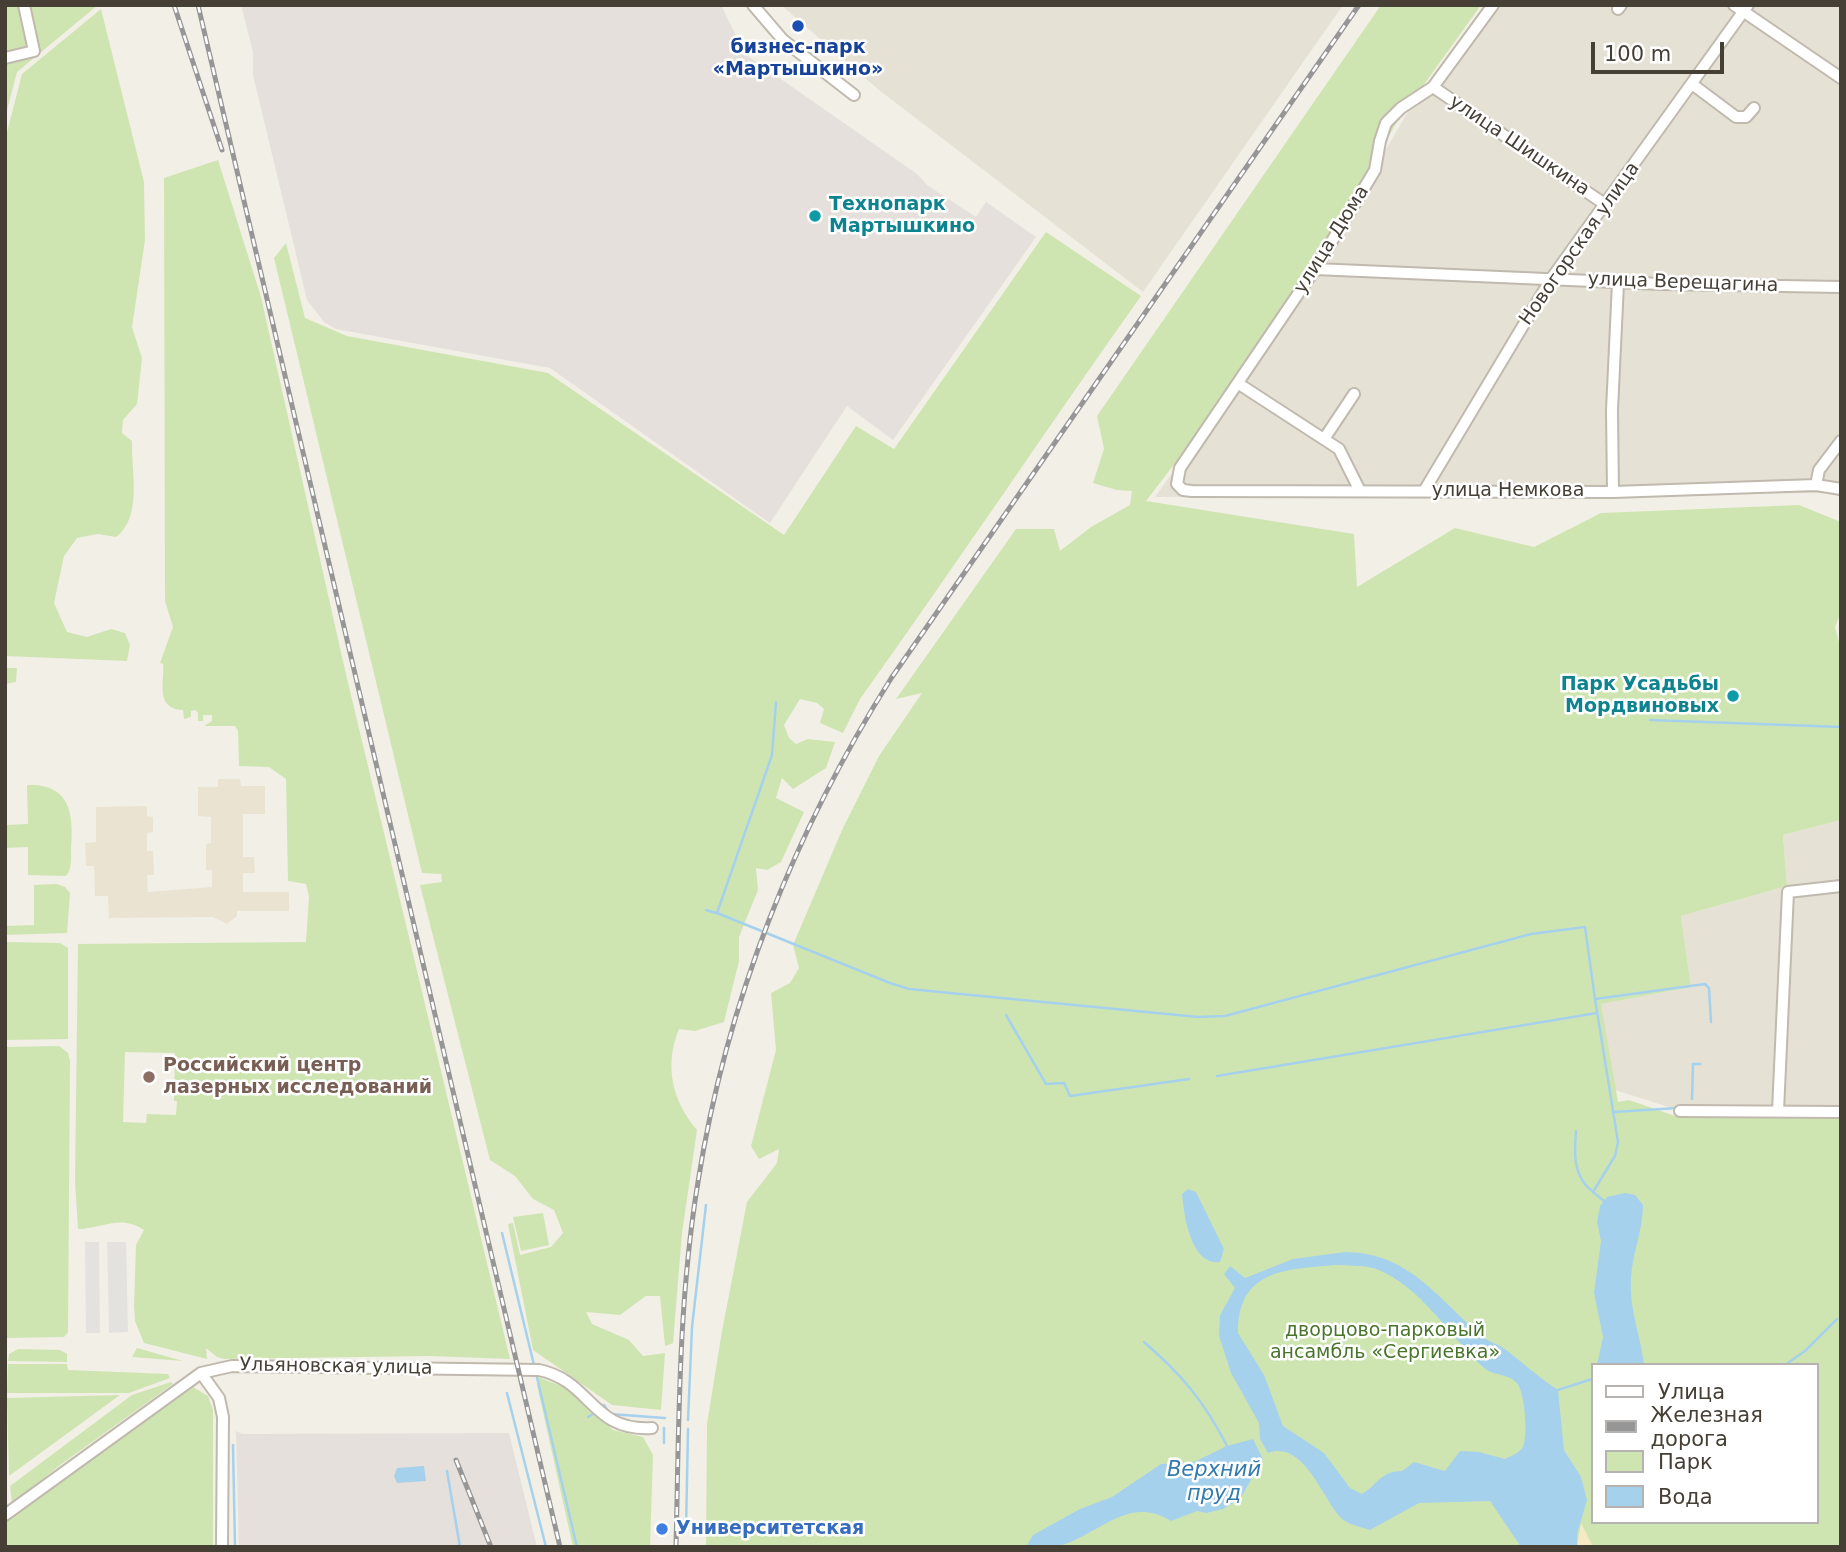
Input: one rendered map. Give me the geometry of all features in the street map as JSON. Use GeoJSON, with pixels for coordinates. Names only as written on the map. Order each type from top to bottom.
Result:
{"type":"FeatureCollection","features":[{"type":"Feature","properties":{"kind":"street"},"geometry":{"type":"LineString","coordinates":[[5,58],[34,51],[24,5]]}},
{"type":"Feature","properties":{"kind":"street"},"geometry":{"type":"LineString","coordinates":[[753,5],[783,40],[854,95]]}},
{"type":"Feature","properties":{"kind":"street","name":"улица Дюма"},"geometry":{"type":"LineString","coordinates":[[1177,484],[1180,468],[1315,269],[1375,170],[1380,141],[1387,122],[1401,108],[1433,87],[1493,5]]}},
{"type":"Feature","properties":{"kind":"street"},"geometry":{"type":"LineString","coordinates":[[1741,7],[1841,78]]}},
{"type":"Feature","properties":{"kind":"street","name":"Новогорская улица"},"geometry":{"type":"LineString","coordinates":[[1424,491],[1551,279],[1692,84],[1741,7]]}},
{"type":"Feature","properties":{"kind":"street"},"geometry":{"type":"LineString","coordinates":[[1692,84],[1736,117],[1746,117],[1754,108]]}},
{"type":"Feature","properties":{"kind":"street","name":"улица Шишкина"},"geometry":{"type":"LineString","coordinates":[[1433,87],[1606,205]]}},
{"type":"Feature","properties":{"kind":"street","name":"улица Верещагина"},"geometry":{"type":"LineString","coordinates":[[1315,269],[1618,283],[1841,287]]}},
{"type":"Feature","properties":{"kind":"street"},"geometry":{"type":"LineString","coordinates":[[1613,492],[1612,410],[1618,283]]}},
{"type":"Feature","properties":{"kind":"street"},"geometry":{"type":"LineString","coordinates":[[1239,384],[1339,449],[1360,491]]}},
{"type":"Feature","properties":{"kind":"street"},"geometry":{"type":"LineString","coordinates":[[1324,439],[1354,394]]}},
{"type":"Feature","properties":{"kind":"street"},"geometry":{"type":"LineString","coordinates":[[1816,485],[1819,470],[1841,441]]}},
{"type":"Feature","properties":{"kind":"street","name":"улица Немкова"},"geometry":{"type":"LineString","coordinates":[[1177,484],[1183,490],[1192,491],[1613,492],[1816,485],[1841,489]]}},
{"type":"Feature","properties":{"kind":"street"},"geometry":{"type":"LineString","coordinates":[[1778,1111],[1787,892],[1841,886]]}},
{"type":"Feature","properties":{"kind":"street"},"geometry":{"type":"LineString","coordinates":[[1681,1111],[1841,1112]]}},
{"type":"Feature","properties":{"kind":"street","name":"Ульяновская улица"},"geometry":{"type":"LineString","coordinates":[[5,1516],[201,1373],[232,1366],[539,1370],[555,1373],[573,1385],[615,1424],[652,1428]]}},
{"type":"Feature","properties":{"kind":"street"},"geometry":{"type":"LineString","coordinates":[[201,1373],[219,1398],[223,1417],[222,1547]]}},
{"type":"Feature","properties":{"kind":"shaded area"},"geometry":{"type":"Polygon","coordinates":[[[241,5],[721,5],[745,54],[917,174],[927,185],[976,217],[986,202],[1036,237],[893,440],[847,406],[770,523],[550,368],[336,329],[324,322],[307,300],[253,75],[253,52],[241,5]]]}},
{"type":"Feature","properties":{"kind":"shaded area"},"geometry":{"type":"Polygon","coordinates":[[[781,5],[1343,5],[1143,292],[879,90],[781,5]]]}},
{"type":"Feature","properties":{"kind":"shaded area"},"geometry":{"type":"Polygon","coordinates":[[[1491,5],[1841,5],[1841,497],[1829,493],[1155,497],[1305,288],[1406,115],[1491,5]]]}},
{"type":"Feature","properties":{"kind":"shaded area"},"geometry":{"type":"Polygon","coordinates":[[[218,779],[240,779],[241,786],[265,786],[265,814],[243,814],[243,857],[254,857],[255,873],[243,873],[243,892],[289,892],[289,911],[237,911],[237,916],[227,924],[213,917],[109,918],[108,896],[95,896],[94,866],[86,866],[85,843],[96,842],[96,807],[147,806],[147,816],[153,817],[153,832],[147,833],[147,851],[153,851],[154,875],[147,875],[148,892],[212,887],[212,870],[206,870],[206,844],[211,843],[211,817],[198,816],[198,787],[218,787],[218,779]]]}},
{"type":"Feature","properties":{"kind":"shaded area"},"geometry":{"type":"Polygon","coordinates":[[[1841,820],[1841,1109],[1675,1109],[1615,1090],[1600,1004],[1691,987],[1681,916],[1787,886],[1783,835],[1841,820]]]}},
{"type":"Feature","properties":{"kind":"shaded area"},"geometry":{"type":"Polygon","coordinates":[[[85,1242],[99,1242],[100,1333],[86,1333],[85,1242]]]}},
{"type":"Feature","properties":{"kind":"shaded area"},"geometry":{"type":"Polygon","coordinates":[[[107,1242],[126,1242],[128,1332],[109,1333],[107,1242]]]}},
{"type":"Feature","properties":{"kind":"shaded area"},"geometry":{"type":"Polygon","coordinates":[[[236,1431],[242,1434],[509,1433],[537,1547],[239,1547],[236,1431]]]}},
{"type":"Feature","properties":{"kind":"green space"},"geometry":{"type":"Polygon","coordinates":[[[5,5],[98,5],[17,72],[5,118],[5,5]]]}},
{"type":"Feature","properties":{"kind":"green space","name":"дворцово-парковый ансамбль «Сергиевка»"},"geometry":{"type":"Polygon","coordinates":[[[1381,5],[1481,5],[1395,125],[1293,309],[1146,501],[1354,534],[1357,587],[1455,528],[1534,547],[1601,513],[1799,505],[1841,522],[1841,612],[1835,627],[1841,650],[1841,820],[1783,835],[1787,886],[1681,916],[1691,987],[1601,1004],[1618,1102],[1629,1100],[1681,1118],[1681,1115],[1841,1118],[1841,1547],[706,1547],[707,1424],[722,1331],[747,1202],[777,1163],[779,1149],[759,1159],[751,1146],[776,1050],[771,993],[790,983],[799,968],[793,945],[842,830],[879,756],[922,693],[896,699],[1016,529],[1054,529],[1060,551],[1091,527],[1130,505],[1132,491],[1093,483],[1104,449],[1097,416],[1381,5]]]}},
{"type":"Feature","properties":{"kind":"green space"},"geometry":{"type":"Polygon","coordinates":[[[101,9],[144,182],[145,240],[132,327],[142,358],[137,404],[123,420],[122,433],[132,441],[133,506],[130,518],[116,537],[98,534],[77,538],[64,556],[54,603],[67,632],[87,637],[111,629],[125,633],[130,645],[127,661],[5,656],[5,140],[22,74],[101,9]]]}},
{"type":"Feature","properties":{"kind":"green space"},"geometry":{"type":"Polygon","coordinates":[[[218,160],[261,297],[345,670],[510,1359],[429,1356],[224,1359],[206,1348],[207,1359],[144,1343],[135,1321],[134,1306],[136,1245],[144,1230],[136,1225],[120,1222],[78,1229],[75,1181],[78,944],[306,942],[309,897],[306,884],[288,881],[286,779],[269,767],[239,766],[238,731],[235,726],[204,726],[212,721],[212,715],[203,715],[203,721],[198,721],[198,713],[195,710],[191,711],[191,717],[184,719],[183,710],[168,705],[164,699],[163,664],[160,663],[173,627],[165,601],[164,178],[218,160]],[[125,1052],[123,1122],[146,1123],[147,1114],[176,1115],[175,1053],[125,1052]]]}},
{"type":"Feature","properties":{"kind":"green space"},"geometry":{"type":"Polygon","coordinates":[[[1046,232],[1141,296],[860,699],[843,733],[820,723],[824,709],[817,703],[800,699],[784,725],[789,738],[796,744],[808,739],[835,742],[826,768],[793,789],[782,778],[776,798],[804,812],[781,862],[767,870],[756,868],[758,890],[739,937],[739,961],[724,1022],[695,1031],[679,1029],[674,1042],[672,1069],[676,1095],[697,1130],[682,1233],[673,1343],[665,1346],[660,1296],[646,1296],[620,1315],[586,1312],[592,1324],[629,1340],[643,1356],[665,1353],[661,1410],[612,1405],[533,1350],[508,1224],[513,1223],[520,1255],[551,1247],[563,1233],[554,1210],[533,1199],[515,1176],[490,1160],[420,885],[442,882],[441,874],[422,873],[274,258],[286,243],[305,318],[347,336],[548,373],[784,535],[856,426],[894,449],[1046,232]]]}},
{"type":"Feature","properties":{"kind":"green space"},"geometry":{"type":"Polygon","coordinates":[[[5,668],[17,668],[16,682],[5,684],[5,668]]]}},
{"type":"Feature","properties":{"kind":"green space"},"geometry":{"type":"Polygon","coordinates":[[[27,785],[53,789],[67,804],[72,837],[71,864],[66,876],[28,875],[28,847],[5,848],[5,825],[28,824],[27,785]]]}},
{"type":"Feature","properties":{"kind":"green space"},"geometry":{"type":"Polygon","coordinates":[[[57,884],[70,893],[67,933],[5,935],[5,926],[34,925],[34,885],[57,884]]]}},
{"type":"Feature","properties":{"kind":"green space"},"geometry":{"type":"Polygon","coordinates":[[[5,942],[60,943],[68,948],[68,1039],[5,1040],[5,942]]]}},
{"type":"Feature","properties":{"kind":"green space"},"geometry":{"type":"Polygon","coordinates":[[[59,1046],[68,1053],[70,1061],[68,1332],[64,1337],[5,1338],[5,1047],[59,1046]]]}},
{"type":"Feature","properties":{"kind":"green space"},"geometry":{"type":"Polygon","coordinates":[[[543,1213],[549,1245],[521,1251],[513,1217],[543,1213]]]}},
{"type":"Feature","properties":{"kind":"green space"},"geometry":{"type":"Polygon","coordinates":[[[137,1348],[183,1361],[132,1357],[137,1348]]]}},
{"type":"Feature","properties":{"kind":"green space"},"geometry":{"type":"Polygon","coordinates":[[[18,1349],[60,1350],[67,1354],[67,1362],[8,1361],[9,1354],[18,1349]]]}},
{"type":"Feature","properties":{"kind":"green space"},"geometry":{"type":"Polygon","coordinates":[[[8,1364],[67,1364],[68,1370],[168,1374],[170,1378],[129,1393],[7,1393],[8,1364]]]}},
{"type":"Feature","properties":{"kind":"green space"},"geometry":{"type":"Polygon","coordinates":[[[538,1377],[569,1389],[613,1430],[643,1437],[653,1455],[650,1547],[573,1547],[537,1385],[538,1377]]]}},
{"type":"Feature","properties":{"kind":"green space"},"geometry":{"type":"Polygon","coordinates":[[[171,1382],[173,1384],[60,1465],[12,1504],[10,1486],[132,1395],[171,1382]]]}},
{"type":"Feature","properties":{"kind":"green space"},"geometry":{"type":"Polygon","coordinates":[[[193,1387],[208,1396],[213,1410],[213,1547],[5,1547],[5,1522],[193,1387]]]}},
{"type":"Feature","properties":{"kind":"green space"},"geometry":{"type":"Polygon","coordinates":[[[120,1395],[9,1476],[7,1398],[120,1395]]]}},
{"type":"Feature","properties":{"kind":"sand"},"geometry":{"type":"Polygon","coordinates":[[[1581,1523],[1593,1547],[1577,1547],[1581,1523]]]}},
{"type":"Feature","properties":{"kind":"water"},"geometry":{"type":"Polygon","coordinates":[[[1188,1189],[1196,1192],[1224,1249],[1220,1262],[1210,1261],[1202,1256],[1191,1238],[1182,1194],[1188,1189]]]}},
{"type":"Feature","properties":{"kind":"water"},"geometry":{"type":"Polygon","coordinates":[[[1625,1193],[1635,1195],[1643,1205],[1631,1290],[1644,1363],[1597,1363],[1603,1337],[1594,1293],[1601,1241],[1597,1222],[1600,1206],[1607,1197],[1625,1193]]]}},
{"type":"Feature","properties":{"kind":"water"},"geometry":{"type":"Polygon","coordinates":[[[1345,1252],[1368,1254],[1387,1260],[1422,1281],[1483,1337],[1502,1347],[1558,1390],[1564,1450],[1581,1477],[1587,1500],[1577,1534],[1577,1547],[1521,1547],[1490,1501],[1419,1503],[1370,1530],[1346,1522],[1340,1517],[1301,1462],[1280,1451],[1268,1453],[1260,1439],[1259,1423],[1231,1373],[1219,1336],[1220,1315],[1235,1288],[1224,1274],[1230,1266],[1245,1278],[1293,1259],[1345,1252]],[[1338,1265],[1301,1268],[1269,1276],[1256,1284],[1240,1312],[1238,1333],[1264,1375],[1283,1426],[1324,1453],[1350,1488],[1362,1494],[1384,1476],[1402,1471],[1414,1462],[1445,1471],[1460,1451],[1479,1452],[1505,1459],[1523,1447],[1525,1415],[1517,1383],[1483,1367],[1421,1299],[1392,1277],[1372,1268],[1338,1265]]]}},
{"type":"Feature","properties":{"kind":"water","name":"Верхний пруд"},"geometry":{"type":"Polygon","coordinates":[[[1253,1439],[1263,1459],[1240,1499],[1223,1509],[1206,1513],[1197,1511],[1171,1521],[1155,1514],[1127,1514],[1059,1546],[1026,1547],[1033,1535],[1080,1509],[1112,1497],[1161,1464],[1194,1462],[1227,1446],[1253,1439]]]}},
{"type":"Feature","properties":{"kind":"water"},"geometry":{"type":"Polygon","coordinates":[[[424,1466],[426,1481],[397,1483],[394,1476],[397,1468],[424,1466]]]}},
{"type":"Feature","properties":{"kind":"waterway"},"geometry":{"type":"LineString","coordinates":[[776,702],[772,755],[717,913],[890,983],[909,989],[1198,1017],[1225,1016],[1531,934],[1585,927],[1595,999]]}},
{"type":"Feature","properties":{"kind":"waterway"},"geometry":{"type":"LineString","coordinates":[[1650,720],[1841,727]]}},
{"type":"Feature","properties":{"kind":"waterway"},"geometry":{"type":"LineString","coordinates":[[706,910],[716,913]]}},
{"type":"Feature","properties":{"kind":"waterway"},"geometry":{"type":"LineString","coordinates":[[1604,1201],[1593,1192],[1615,1156],[1618,1142],[1595,999],[1705,984],[1709,988],[1711,1022]]}},
{"type":"Feature","properties":{"kind":"waterway"},"geometry":{"type":"LineString","coordinates":[[1217,1076],[1597,1013]]}},
{"type":"Feature","properties":{"kind":"waterway"},"geometry":{"type":"LineString","coordinates":[[1006,1015],[1046,1084],[1064,1083],[1070,1096],[1189,1079]]}},
{"type":"Feature","properties":{"kind":"waterway"},"geometry":{"type":"LineString","coordinates":[[1692,1099],[1693,1064],[1700,1064]]}},
{"type":"Feature","properties":{"kind":"waterway"},"geometry":{"type":"LineString","coordinates":[[1614,1112],[1677,1108]]}},
{"type":"Feature","properties":{"kind":"waterway"},"geometry":{"type":"LineString","coordinates":[[1576,1131],[1575,1156],[1578,1172],[1593,1192]]}},
{"type":"Feature","properties":{"kind":"waterway"},"geometry":{"type":"LineString","coordinates":[[688,1420],[692,1327],[706,1205]]}},
{"type":"Feature","properties":{"kind":"waterway"},"geometry":{"type":"LineString","coordinates":[[502,1233],[534,1365]]}},
{"type":"Feature","properties":{"kind":"waterway"},"geometry":{"type":"LineString","coordinates":[[1788,1363],[1805,1351],[1837,1319]]}},
{"type":"Feature","properties":{"kind":"waterway"},"geometry":{"type":"LineString","coordinates":[[1144,1342],[1191,1390],[1210,1415],[1227,1446]]}},
{"type":"Feature","properties":{"kind":"waterway"},"geometry":{"type":"LineString","coordinates":[[536,1373],[577,1547]]}},
{"type":"Feature","properties":{"kind":"waterway"},"geometry":{"type":"LineString","coordinates":[[1558,1390],[1590,1380]]}},
{"type":"Feature","properties":{"kind":"waterway"},"geometry":{"type":"LineString","coordinates":[[507,1393],[546,1547]]}},
{"type":"Feature","properties":{"kind":"waterway"},"geometry":{"type":"LineString","coordinates":[[600,1407],[604,1405],[610,1414],[665,1418]]}},
{"type":"Feature","properties":{"kind":"waterway"},"geometry":{"type":"LineString","coordinates":[[588,1417],[593,1414]]}},
{"type":"Feature","properties":{"kind":"waterway"},"geometry":{"type":"LineString","coordinates":[[664,1428],[664,1443]]}},
{"type":"Feature","properties":{"kind":"waterway"},"geometry":{"type":"LineString","coordinates":[[686,1530],[688,1429]]}},
{"type":"Feature","properties":{"kind":"waterway"},"geometry":{"type":"LineString","coordinates":[[233,1445],[235,1547]]}},
{"type":"Feature","properties":{"kind":"waterway"},"geometry":{"type":"LineString","coordinates":[[447,1471],[460,1547]]}},
{"type":"Feature","properties":{"kind":"railway"},"geometry":{"type":"LineString","coordinates":[[174,5],[222,150]]}},
{"type":"Feature","properties":{"kind":"railway"},"geometry":{"type":"LineString","coordinates":[[198,5],[560,1547]]}},
{"type":"Feature","properties":{"kind":"railway"},"geometry":{"type":"LineString","coordinates":[[676,1547],[683,1318],[698,1182],[726,1049],[746,984],[795,857],[857,735],[892,677],[1359,5]]}},
{"type":"Feature","properties":{"kind":"railway"},"geometry":{"type":"LineString","coordinates":[[456,1460],[491,1547]]}},
{"type":"Feature","properties":{"kind":"place","name":"бизнес-парк «Мартышкино»"},"geometry":{"type":"Point","coordinates":[798,26]}},
{"type":"Feature","properties":{"kind":"place","name":"Технопарк Мартышкино"},"geometry":{"type":"Point","coordinates":[815,216]}},
{"type":"Feature","properties":{"kind":"place","name":"Парк Усадьбы Мордвиновых"},"geometry":{"type":"Point","coordinates":[1733,696]}},
{"type":"Feature","properties":{"kind":"place","name":"Российский центр лазерных исследований"},"geometry":{"type":"Point","coordinates":[149,1077]}},
{"type":"Feature","properties":{"kind":"place","name":"Университетская"},"geometry":{"type":"Point","coordinates":[662,1529]}}]}
